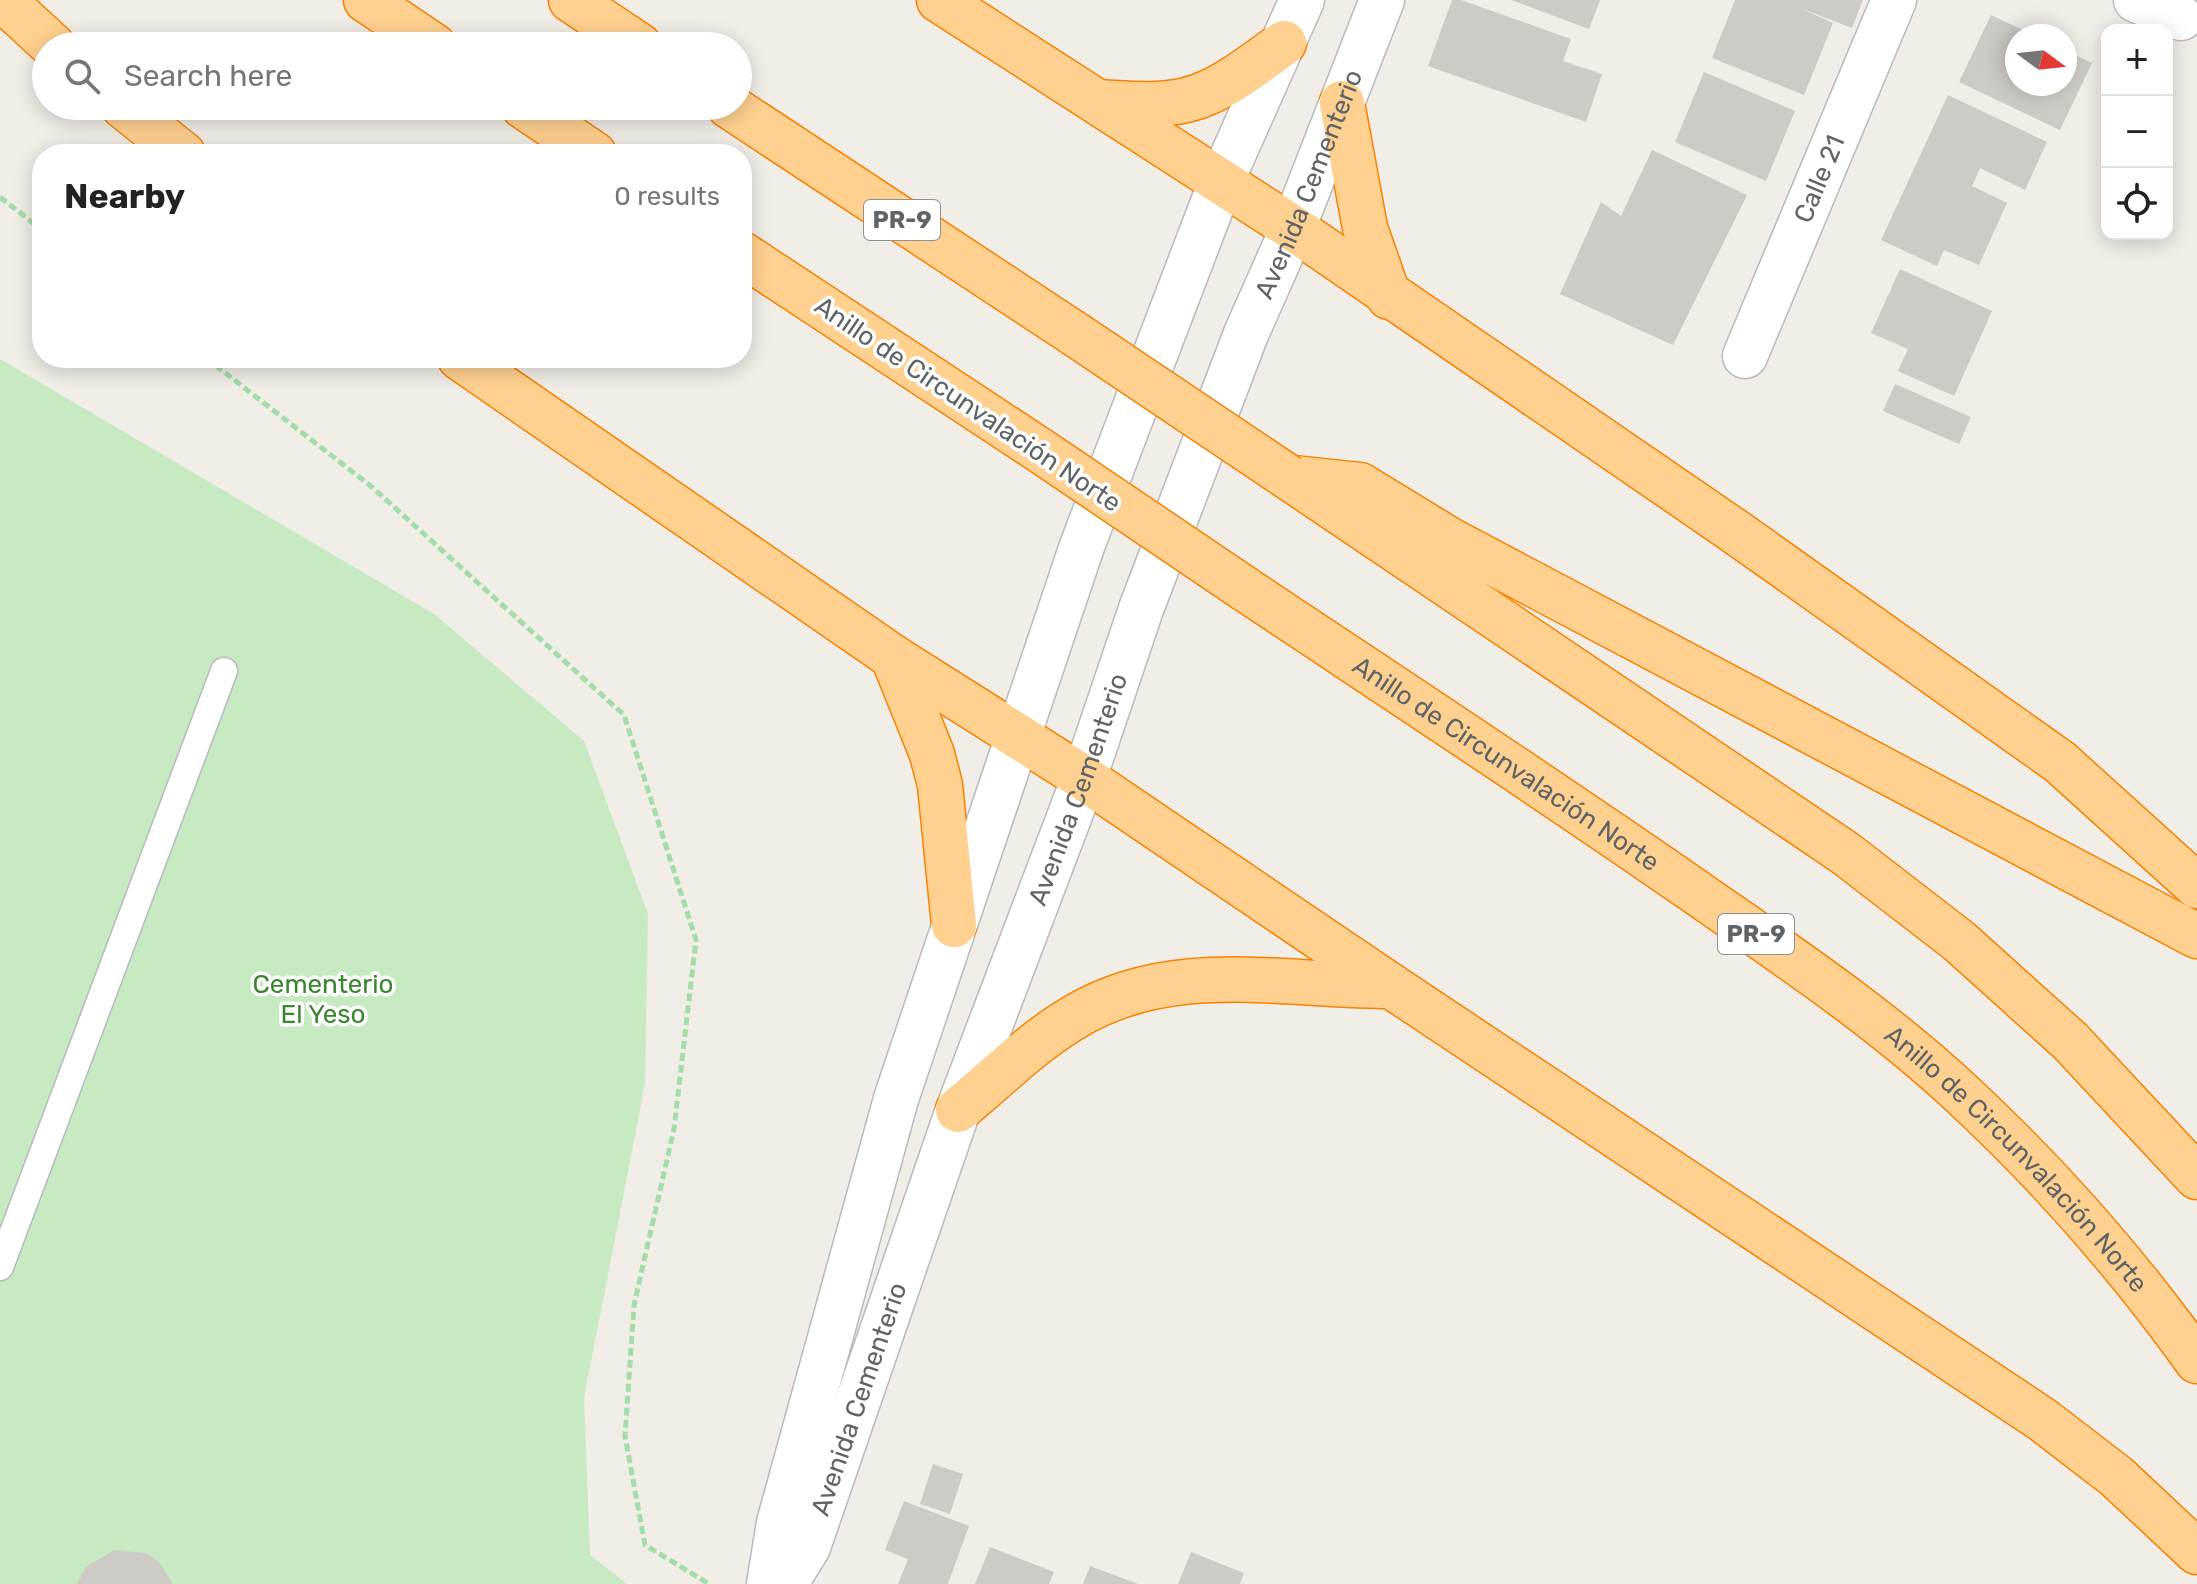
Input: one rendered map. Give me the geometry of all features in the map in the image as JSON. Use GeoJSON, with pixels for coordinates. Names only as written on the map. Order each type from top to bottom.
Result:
{"type":"FeatureCollection","features":[{"type":"Feature","properties":{"kind":"highway"},"geometry":{"type":"LineString","coordinates":[[3,0],[38,32]]}},
{"type":"Feature","properties":{"kind":"highway"},"geometry":{"type":"LineString","coordinates":[[366,0],[413,32]]}},
{"type":"Feature","properties":{"kind":"highway"},"geometry":{"type":"LineString","coordinates":[[571,0],[619,32]]}},
{"type":"Feature","properties":{"kind":"highway"},"geometry":{"type":"LineString","coordinates":[[939,0],[1293,228],[1389,297],[1733,530],[2060,762],[2197,886]]}},
{"type":"Feature","properties":{"kind":"highway"},"geometry":{"type":"LineString","coordinates":[[1093,101],[1152,106],[1183,103],[1233,80],[1284,43]]}},
{"type":"Feature","properties":{"kind":"highway"},"geometry":{"type":"LineString","coordinates":[[1342,103],[1356,190],[1389,297]]}},
{"type":"Feature","properties":{"kind":"highway"},"geometry":{"type":"LineString","coordinates":[[140,120],[170,144]]}},
{"type":"Feature","properties":{"kind":"highway"},"geometry":{"type":"LineString","coordinates":[[544,120],[579,144]]}},
{"type":"Feature","properties":{"kind":"highway","name":"PR-9"},"geometry":{"type":"LineString","coordinates":[[750,120],[1075,334],[1845,853],[1959,941],[2070,1041],[2197,1177]]}},
{"type":"Feature","properties":{"kind":"highway","name":"Anillo de Circunvalación Norte"},"geometry":{"type":"LineString","coordinates":[[752,261],[1576,809],[1840,993],[1965,1097],[2081,1216],[2159,1308],[2197,1361]]}},
{"type":"Feature","properties":{"kind":"highway"},"geometry":{"type":"LineString","coordinates":[[474,368],[893,657],[1084,778],[2043,1420],[2117,1477],[2197,1552]]}},
{"type":"Feature","properties":{"kind":"highway"},"geometry":{"type":"LineString","coordinates":[[1288,477],[1360,485],[1450,540],[2197,936]]}},
{"type":"Feature","properties":{"kind":"highway"},"geometry":{"type":"LineString","coordinates":[[893,657],[932,754],[940,785],[954,925]]}},
{"type":"Feature","properties":{"kind":"highway"},"geometry":{"type":"LineString","coordinates":[[958,1110],[1048,1034],[1075,1016],[1129,993],[1190,981],[1239,978],[1321,986],[1391,986]]}},
{"type":"Feature","properties":{"kind":"street","name":"Avenida Cementerio"},"geometry":{"type":"LineString","coordinates":[[769,1584],[779,1523],[892,1115],[954,925],[1082,546],[1221,182],[1302,0]]}},
{"type":"Feature","properties":{"kind":"street","name":"Avenida Cementerio"},"geometry":{"type":"LineString","coordinates":[[785,1584],[808,1547],[958,1110],[1084,778],[1146,595],[1246,334],[1293,228],[1382,0]]}},
{"type":"Feature","properties":{"kind":"street","name":"Calle 21"},"geometry":{"type":"LineString","coordinates":[[1745,356],[1894,0]]}},
{"type":"Feature","properties":{"kind":"street"},"geometry":{"type":"LineString","coordinates":[[2136,0],[2181,18]]}},
{"type":"Feature","properties":{"kind":"lane"},"geometry":{"type":"LineString","coordinates":[[0,1267],[224,671]]}},
{"type":"Feature","properties":{"kind":"path"},"geometry":{"type":"LineString","coordinates":[[0,197],[32,222]]}},
{"type":"Feature","properties":{"kind":"path"},"geometry":{"type":"LineString","coordinates":[[219,368],[372,487],[624,715],[696,940],[674,1129],[634,1305],[625,1436],[645,1545],[709,1584]]}},
{"type":"Feature","properties":{"kind":"green space","name":"Cementerio El Yeso"},"geometry":{"type":"Polygon","coordinates":[[[0,359],[434,614],[584,741],[648,914],[645,1084],[584,1398],[590,1555],[627,1584],[0,1584],[0,359]]]}},
{"type":"Feature","properties":{"kind":"building"},"geometry":{"type":"Polygon","coordinates":[[[1452,0],[1461,0],[1571,39],[1563,61],[1602,74],[1586,122],[1428,66],[1452,0]]]}},
{"type":"Feature","properties":{"kind":"building"},"geometry":{"type":"Polygon","coordinates":[[[1511,0],[1600,0],[1589,29],[1511,0]]]}},
{"type":"Feature","properties":{"kind":"building"},"geometry":{"type":"Polygon","coordinates":[[[1735,0],[1863,0],[1852,28],[1800,8],[1833,23],[1804,95],[1712,58],[1735,0]]]}},
{"type":"Feature","properties":{"kind":"building"},"geometry":{"type":"Polygon","coordinates":[[[1991,15],[2010,24],[2005,24],[2005,96],[2076,96],[2060,130],[1959,82],[1991,15]]]}},
{"type":"Feature","properties":{"kind":"building"},"geometry":{"type":"Polygon","coordinates":[[[2077,56],[2092,63],[2077,94],[2077,56]]]}},
{"type":"Feature","properties":{"kind":"building"},"geometry":{"type":"Polygon","coordinates":[[[1704,72],[1795,111],[1766,181],[1675,142],[1704,72]]]}},
{"type":"Feature","properties":{"kind":"building"},"geometry":{"type":"Polygon","coordinates":[[[1948,95],[2047,142],[2025,190],[1980,168],[1972,186],[2007,203],[1979,265],[1944,250],[1937,266],[1881,240],[1948,95]]]}},
{"type":"Feature","properties":{"kind":"building"},"geometry":{"type":"Polygon","coordinates":[[[1652,150],[1747,195],[1673,345],[1560,294],[1601,202],[1621,216],[1652,150]]]}},
{"type":"Feature","properties":{"kind":"building"},"geometry":{"type":"Polygon","coordinates":[[[1900,269],[1992,311],[1954,396],[1898,371],[1908,349],[1871,333],[1900,269]]]}},
{"type":"Feature","properties":{"kind":"building"},"geometry":{"type":"Polygon","coordinates":[[[1895,384],[1971,417],[1959,444],[1883,411],[1895,384]]]}},
{"type":"Feature","properties":{"kind":"building"},"geometry":{"type":"Polygon","coordinates":[[[933,1464],[963,1474],[950,1514],[920,1504],[933,1464]]]}},
{"type":"Feature","properties":{"kind":"building"},"geometry":{"type":"Polygon","coordinates":[[[904,1501],[969,1526],[948,1584],[898,1584],[908,1559],[885,1550],[904,1501]]]}},
{"type":"Feature","properties":{"kind":"building"},"geometry":{"type":"Polygon","coordinates":[[[990,1547],[1054,1572],[1049,1584],[975,1584],[990,1547]]]}},
{"type":"Feature","properties":{"kind":"building"},"geometry":{"type":"Polygon","coordinates":[[[114,1550],[146,1553],[159,1562],[173,1584],[77,1584],[86,1567],[114,1550]]]}},
{"type":"Feature","properties":{"kind":"building"},"geometry":{"type":"Polygon","coordinates":[[[1191,1552],[1244,1573],[1240,1584],[1178,1584],[1191,1552]]]}},
{"type":"Feature","properties":{"kind":"building"},"geometry":{"type":"Polygon","coordinates":[[[1090,1566],[1138,1584],[1083,1584],[1090,1566]]]}}]}
